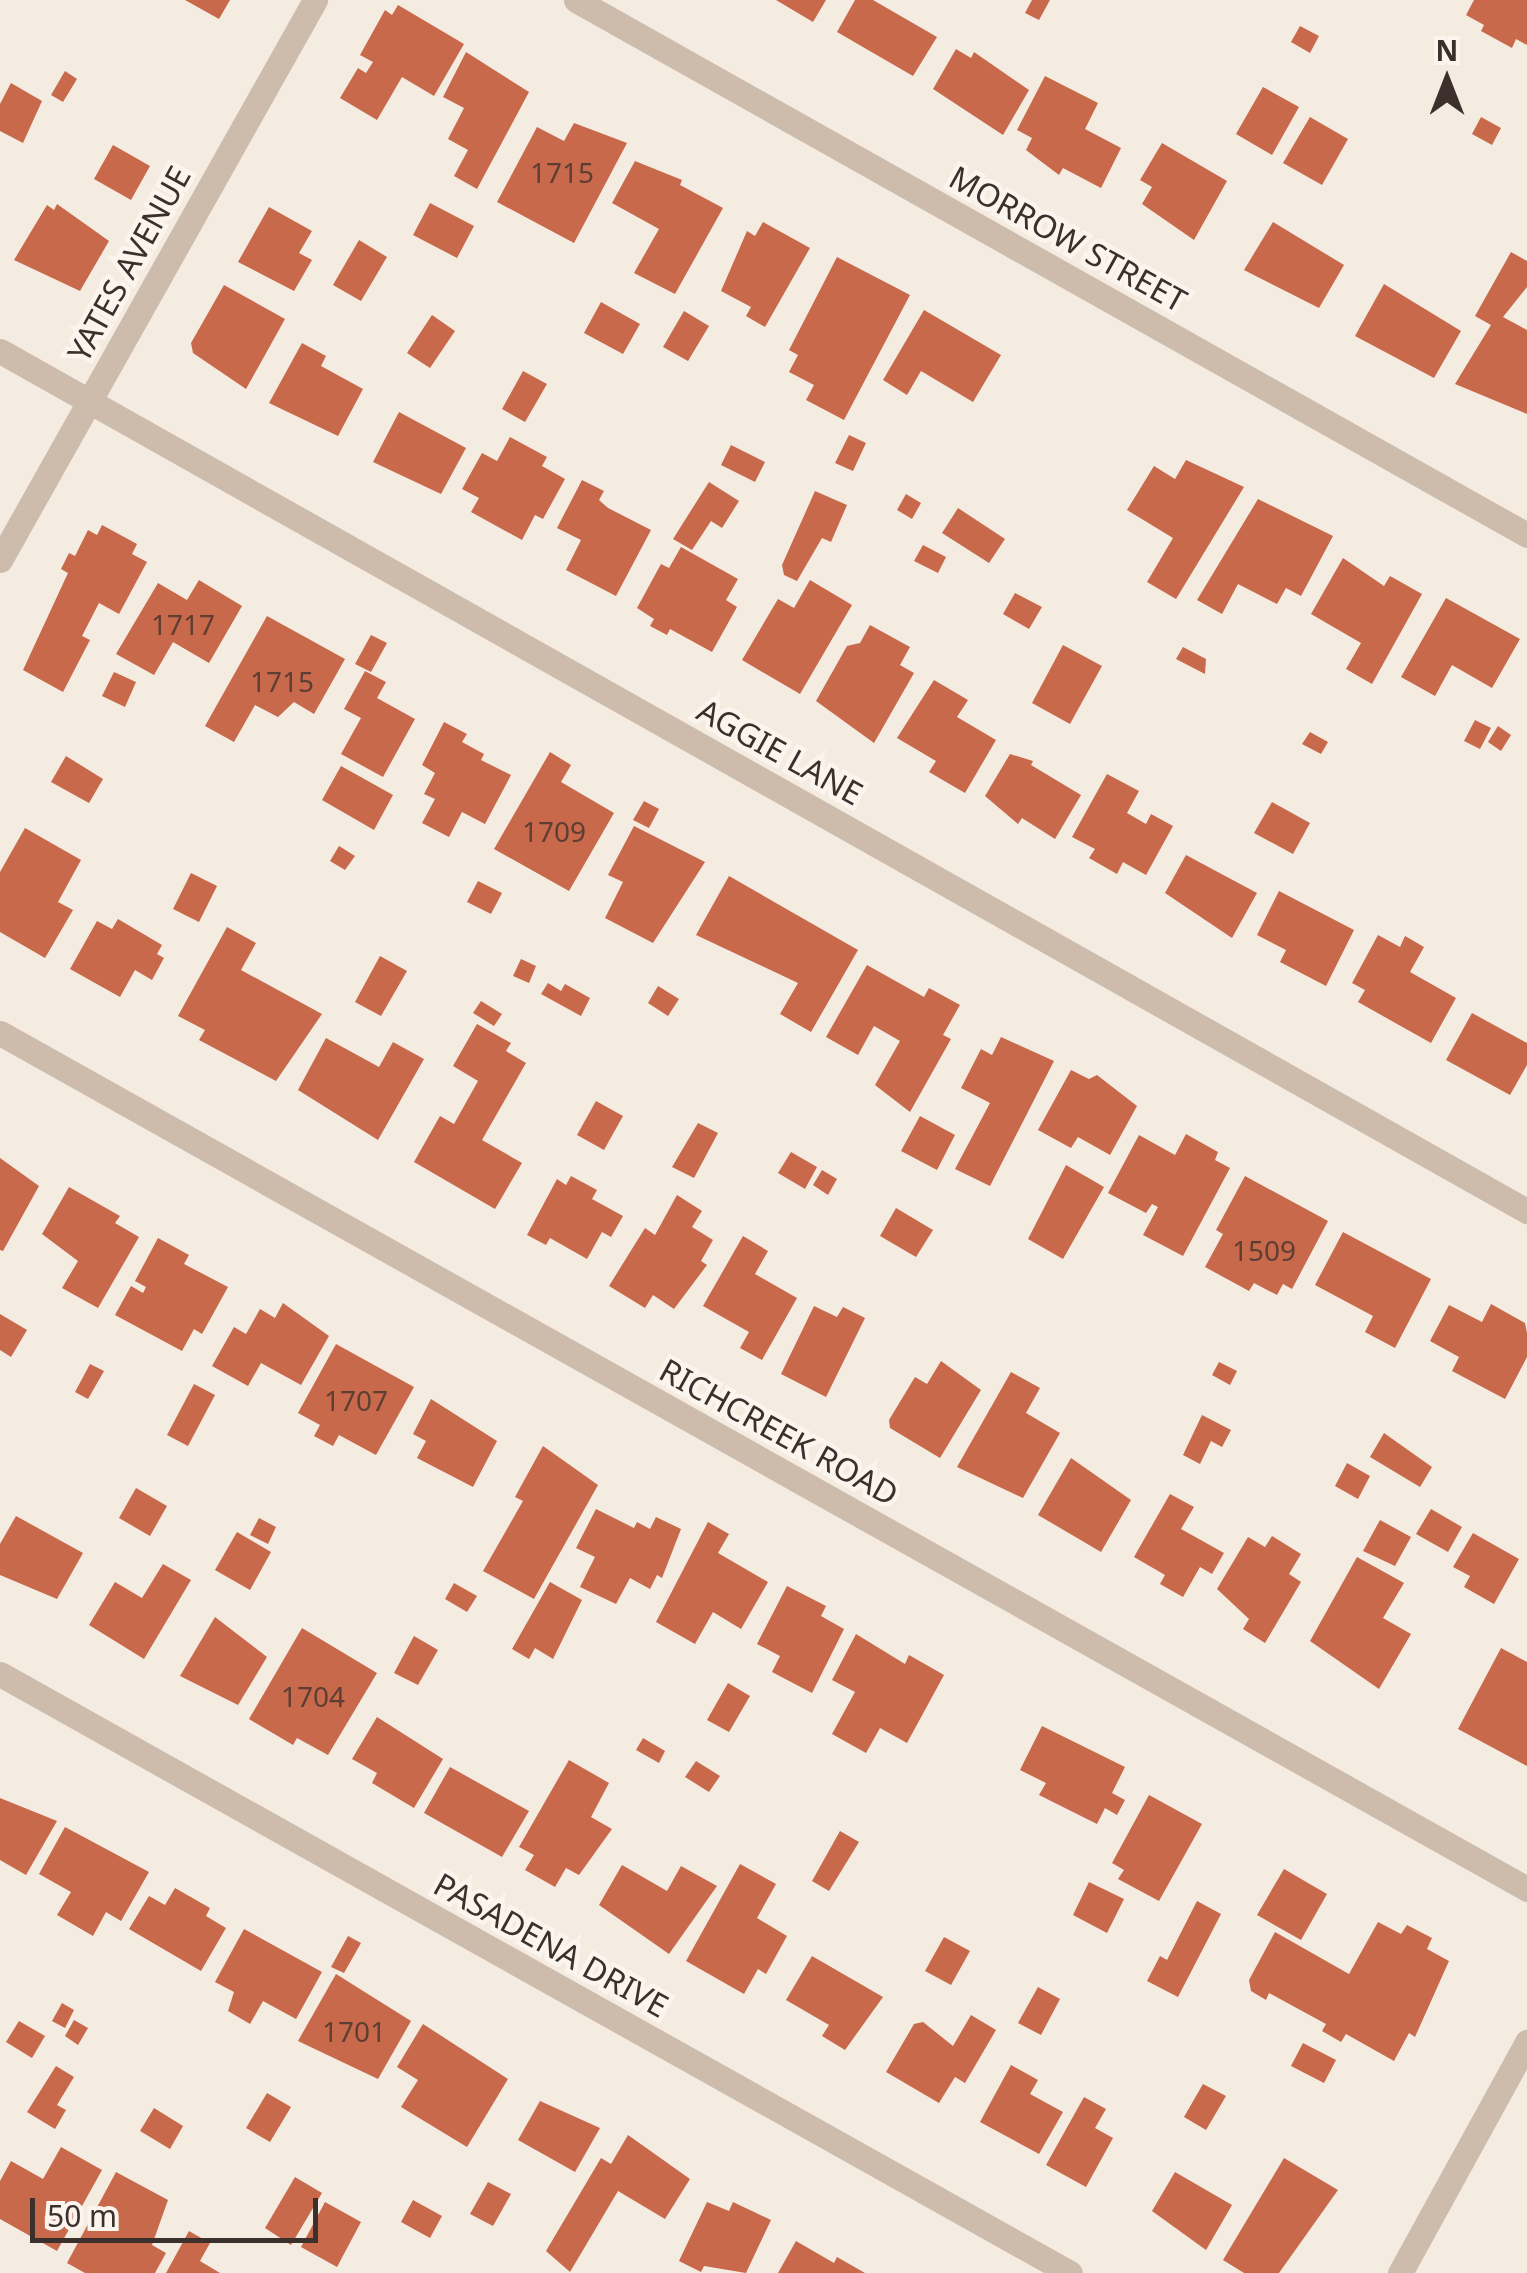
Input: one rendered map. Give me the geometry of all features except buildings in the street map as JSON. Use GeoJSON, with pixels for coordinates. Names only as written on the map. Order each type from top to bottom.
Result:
{"type":"FeatureCollection","features":[{"type":"Feature","properties":{"kind":"street","name":"YATES AVENUE"},"geometry":{"type":"LineString","coordinates":[[0,560],[315,0]]}},
{"type":"Feature","properties":{"kind":"street","name":"MORROW STREET"},"geometry":{"type":"LineString","coordinates":[[576,0],[1527,535]]}},
{"type":"Feature","properties":{"kind":"street","name":"AGGIE LANE"},"geometry":{"type":"LineString","coordinates":[[0,351],[1527,1211]]}},
{"type":"Feature","properties":{"kind":"street","name":"RICHCREEK ROAD"},"geometry":{"type":"LineString","coordinates":[[0,1033],[1527,1889]]}},
{"type":"Feature","properties":{"kind":"street","name":"PASADENA DRIVE"},"geometry":{"type":"LineString","coordinates":[[0,1674],[1070,2273]]}},
{"type":"Feature","properties":{"kind":"street"},"geometry":{"type":"LineString","coordinates":[[1400,2273],[1527,2042]]}}]}
